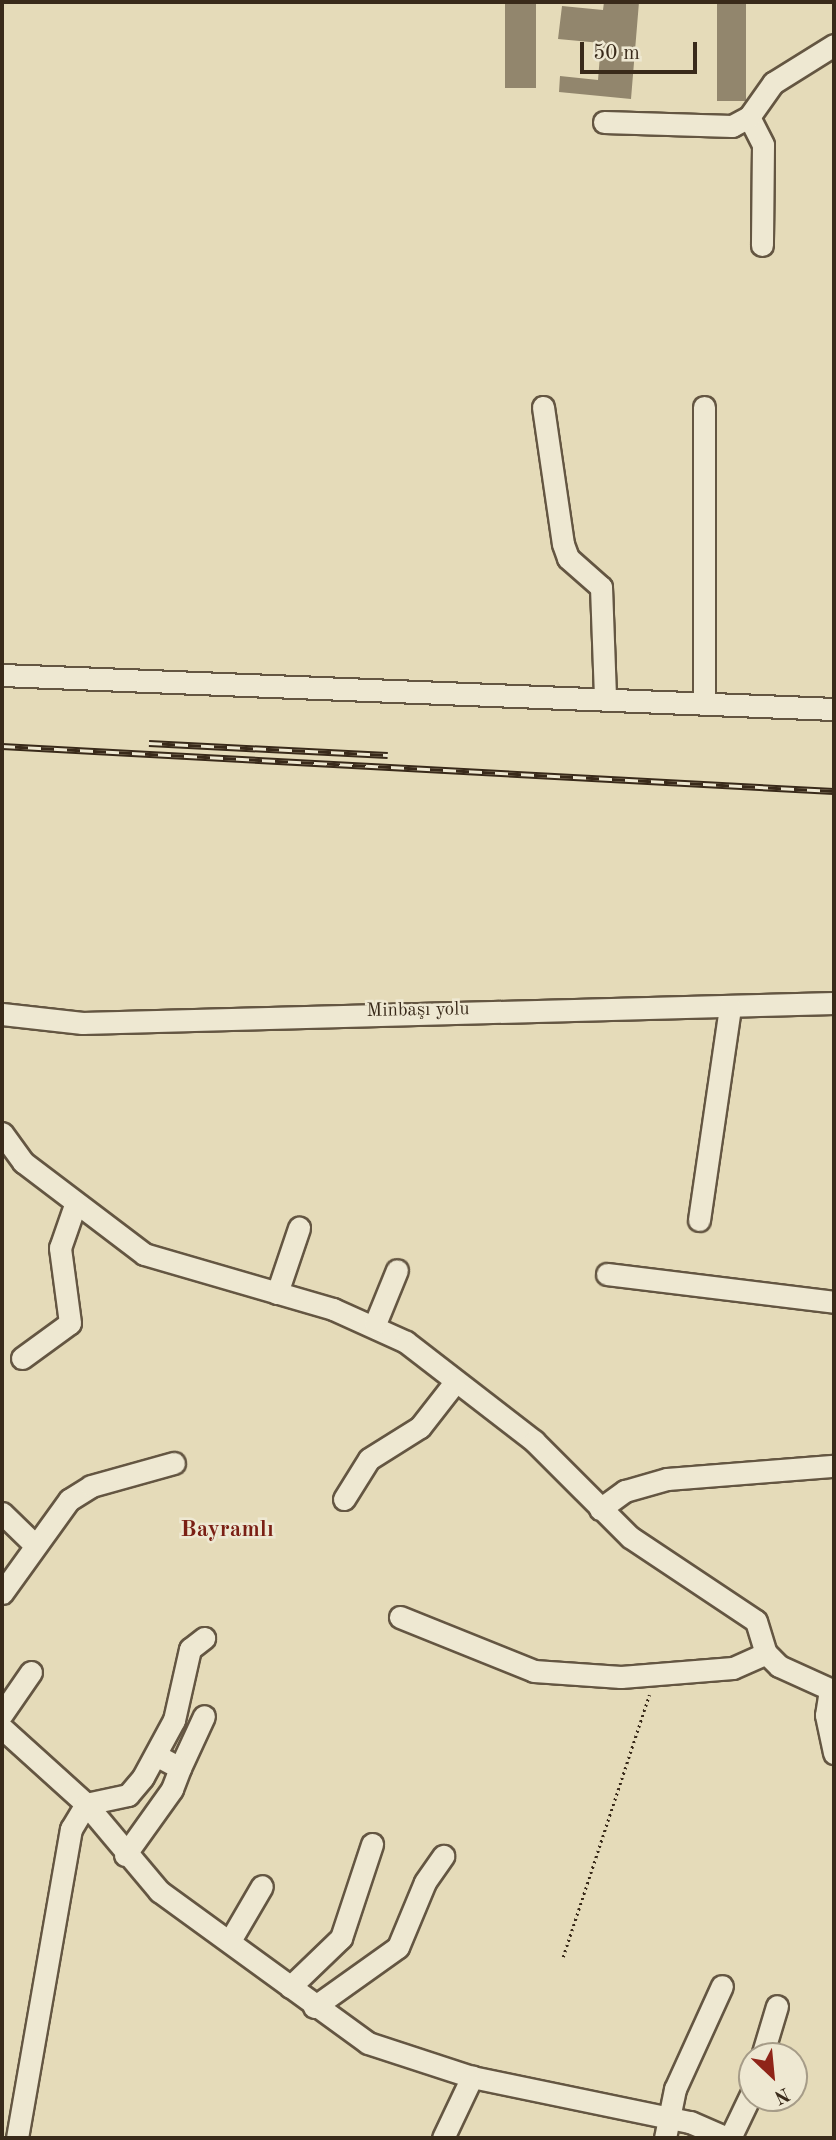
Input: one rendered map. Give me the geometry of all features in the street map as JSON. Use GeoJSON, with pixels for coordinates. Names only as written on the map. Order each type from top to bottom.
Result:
{"type":"FeatureCollection","features":[{"type":"Feature","properties":{"kind":"street"},"geometry":{"type":"LineString","coordinates":[[604,122],[719,127],[749,117],[773,83],[834,46]]}},
{"type":"Feature","properties":{"kind":"street"},"geometry":{"type":"LineString","coordinates":[[749,117],[763,145],[762,244]]}},
{"type":"Feature","properties":{"kind":"street"},"geometry":{"type":"LineString","coordinates":[[543,407],[563,544],[568,558],[601,587],[605,696]]}},
{"type":"Feature","properties":{"kind":"street"},"geometry":{"type":"LineString","coordinates":[[704,407],[704,701]]}},
{"type":"Feature","properties":{"kind":"street"},"geometry":{"type":"LineString","coordinates":[[2,675],[605,696],[834,709]]}},
{"type":"Feature","properties":{"kind":"street","name":"Minbaşı yolu"},"geometry":{"type":"LineString","coordinates":[[2,1014],[82,1023],[290,1013],[834,1003]]}},
{"type":"Feature","properties":{"kind":"street"},"geometry":{"type":"LineString","coordinates":[[699,1220],[730,1007]]}},
{"type":"Feature","properties":{"kind":"street"},"geometry":{"type":"LineString","coordinates":[[3,1140],[75,1205],[145,1254],[376,1324],[456,1381],[534,1441],[600,1509],[653,1554],[750,1616],[761,1629],[766,1653],[779,1667],[832,1690],[826,1715],[834,1753]]}},
{"type":"Feature","properties":{"kind":"street"},"geometry":{"type":"LineString","coordinates":[[22,1359],[70,1323],[60,1248],[75,1205]]}},
{"type":"Feature","properties":{"kind":"street"},"geometry":{"type":"LineString","coordinates":[[277,1293],[299,1228]]}},
{"type":"Feature","properties":{"kind":"street"},"geometry":{"type":"LineString","coordinates":[[376,1324],[397,1270]]}},
{"type":"Feature","properties":{"kind":"street"},"geometry":{"type":"LineString","coordinates":[[607,1274],[834,1303]]}},
{"type":"Feature","properties":{"kind":"street"},"geometry":{"type":"LineString","coordinates":[[344,1499],[369,1459],[419,1427],[456,1381]]}},
{"type":"Feature","properties":{"kind":"street"},"geometry":{"type":"LineString","coordinates":[[2,1593],[33,1543],[80,1492],[174,1463]]}},
{"type":"Feature","properties":{"kind":"street"},"geometry":{"type":"LineString","coordinates":[[600,1509],[625,1491],[667,1479],[834,1466]]}},
{"type":"Feature","properties":{"kind":"street"},"geometry":{"type":"LineString","coordinates":[[2,1513],[33,1543]]}},
{"type":"Feature","properties":{"kind":"street"},"geometry":{"type":"LineString","coordinates":[[400,1617],[534,1671],[650,1674],[733,1668],[766,1653]]}},
{"type":"Feature","properties":{"kind":"street"},"geometry":{"type":"LineString","coordinates":[[86,1804],[128,1795],[157,1756],[174,1720],[190,1649],[204,1638]]}},
{"type":"Feature","properties":{"kind":"street"},"geometry":{"type":"LineString","coordinates":[[2,1714],[31,1672]]}},
{"type":"Feature","properties":{"kind":"street"},"geometry":{"type":"LineString","coordinates":[[125,1855],[172,1789],[204,1716]]}},
{"type":"Feature","properties":{"kind":"street"},"geometry":{"type":"LineString","coordinates":[[2,1728],[86,1804],[125,1855],[174,1903],[231,1939],[314,2007],[368,2043],[472,2077],[667,2117],[729,2138],[742,2112]]}},
{"type":"Feature","properties":{"kind":"street"},"geometry":{"type":"LineString","coordinates":[[157,1756],[180,1768]]}},
{"type":"Feature","properties":{"kind":"street"},"geometry":{"type":"LineString","coordinates":[[17,2138],[64,1848],[86,1804]]}},
{"type":"Feature","properties":{"kind":"street"},"geometry":{"type":"LineString","coordinates":[[290,1987],[341,1938],[372,1844]]}},
{"type":"Feature","properties":{"kind":"street"},"geometry":{"type":"LineString","coordinates":[[314,2007],[398,1947],[425,1882],[443,1856]]}},
{"type":"Feature","properties":{"kind":"street"},"geometry":{"type":"LineString","coordinates":[[231,1939],[262,1886]]}},
{"type":"Feature","properties":{"kind":"street"},"geometry":{"type":"LineString","coordinates":[[665,2138],[667,2117],[722,1986]]}},
{"type":"Feature","properties":{"kind":"street"},"geometry":{"type":"LineString","coordinates":[[766,2042],[777,2006]]}},
{"type":"Feature","properties":{"kind":"street"},"geometry":{"type":"LineString","coordinates":[[443,2138],[472,2077]]}},
{"type":"Feature","properties":{"kind":"path"},"geometry":{"type":"LineString","coordinates":[[563,1957],[621,1792],[650,1674]]}},
{"type":"Feature","properties":{"kind":"building"},"geometry":{"type":"Polygon","coordinates":[[[505,2],[536,2],[536,88],[505,88],[505,2]]]}},
{"type":"Feature","properties":{"kind":"building"},"geometry":{"type":"Polygon","coordinates":[[[604,2],[639,2],[631,99],[559,92],[560,76],[598,80],[601,43],[558,39],[562,6],[603,10],[604,2]]]}},
{"type":"Feature","properties":{"kind":"building"},"geometry":{"type":"Polygon","coordinates":[[[717,2],[746,2],[746,101],[717,101],[717,2]]]}},
{"type":"Feature","properties":{"kind":"railway"},"geometry":{"type":"LineString","coordinates":[[149,743],[388,755]]}},
{"type":"Feature","properties":{"kind":"railway"},"geometry":{"type":"LineString","coordinates":[[2,746],[834,791]]}},
{"type":"Feature","properties":{"kind":"district","name":"Bayramlı"},"geometry":{"type":"Point","coordinates":[227,1530]}}]}
